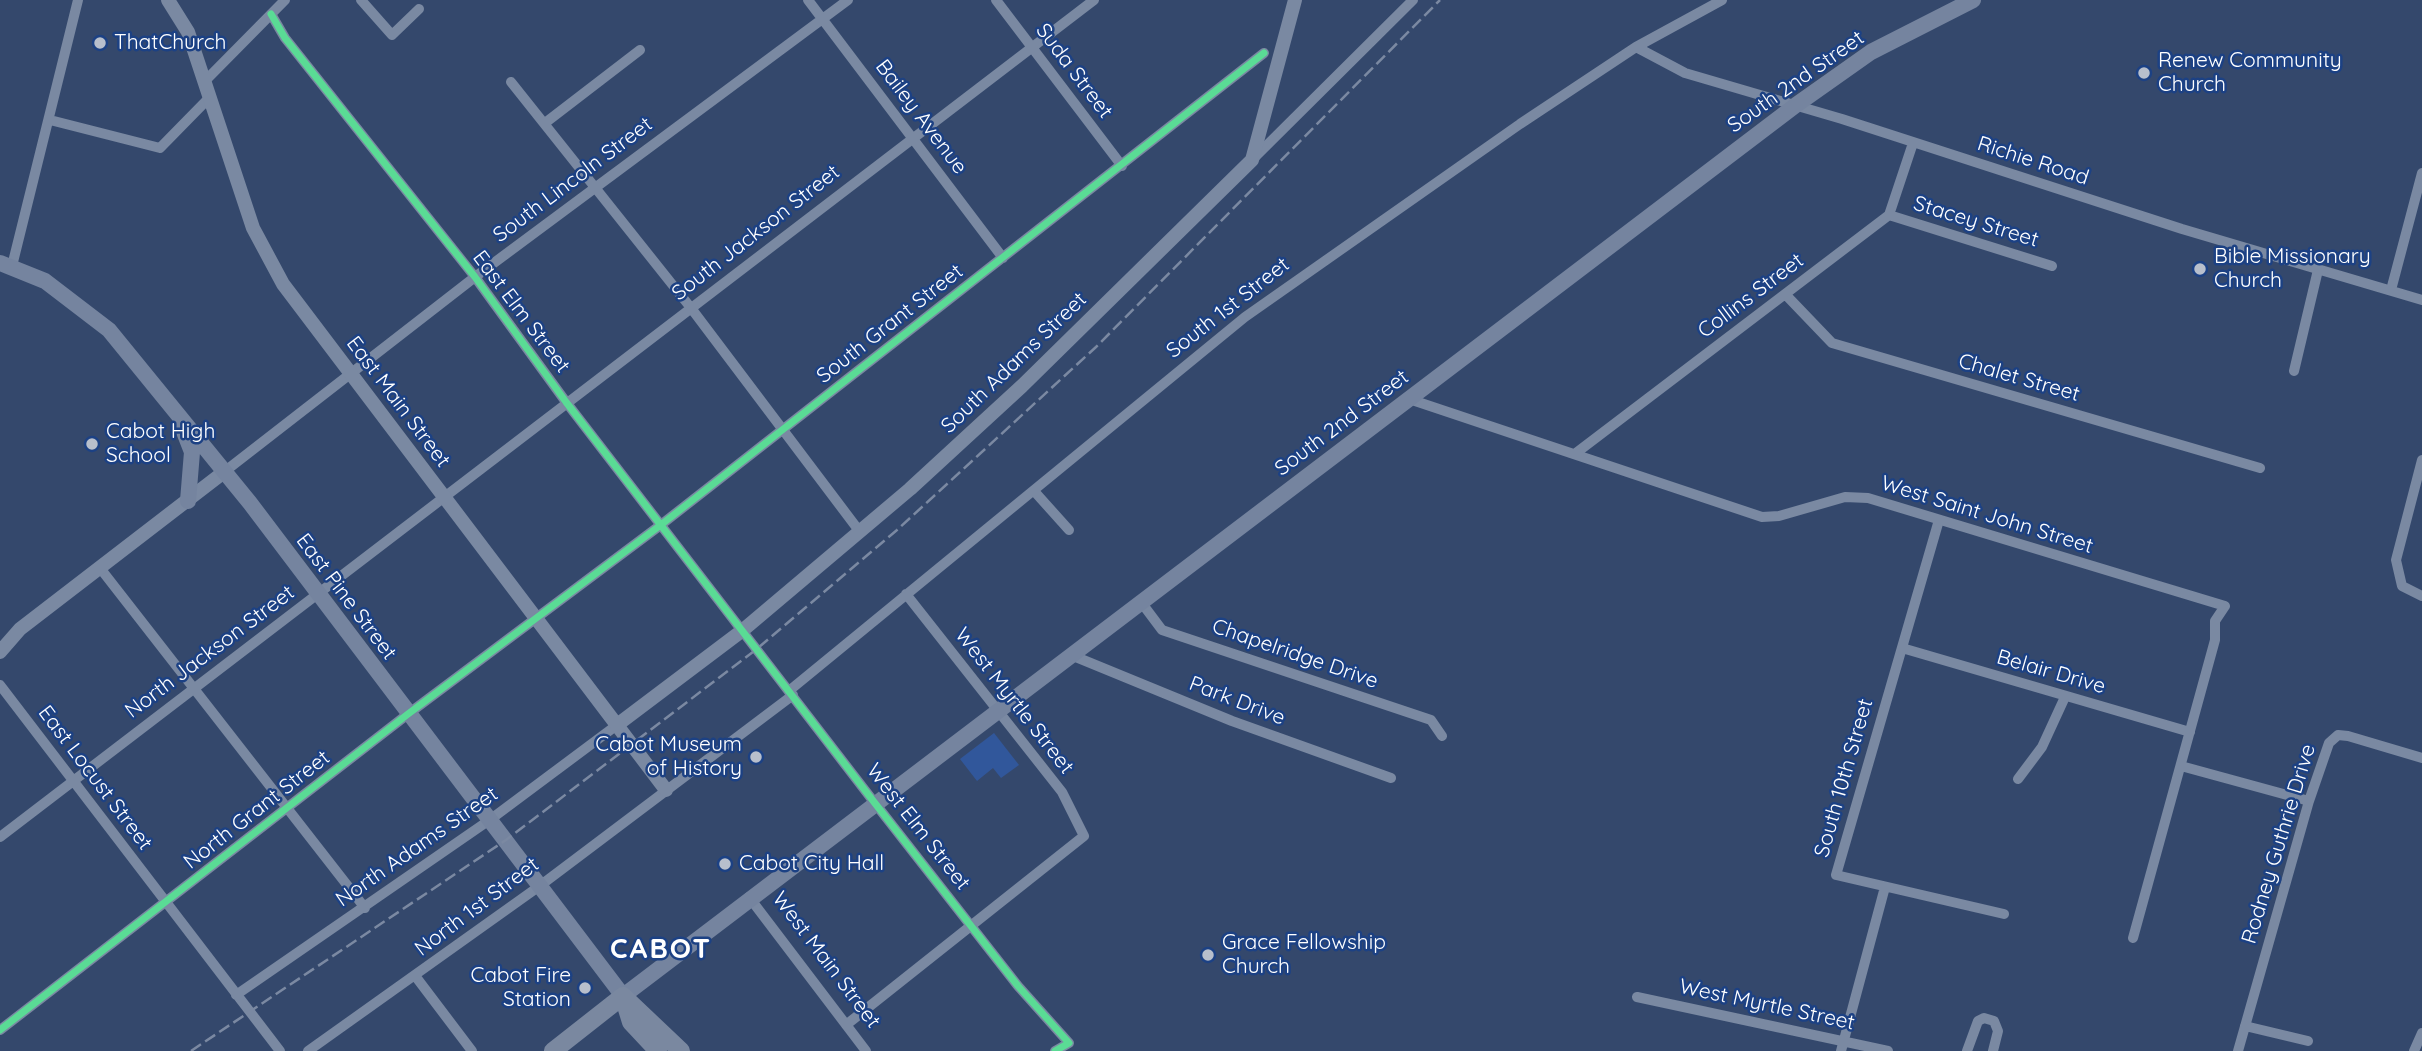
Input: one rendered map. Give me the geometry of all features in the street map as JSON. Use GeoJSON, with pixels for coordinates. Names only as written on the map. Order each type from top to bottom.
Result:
{"type":"FeatureCollection","features":[{"type":"Feature","properties":{"kind":"main road","name":"South 2nd Street"},"geometry":{"type":"LineString","coordinates":[[623,996],[874,802],[997,712],[1796,105],[1871,52],[1973,0]]}},
{"type":"Feature","properties":{"kind":"main road","name":"East Pine Street"},"geometry":{"type":"LineString","coordinates":[[6,264],[69,297],[109,330],[319,593],[623,996]]}},
{"type":"Feature","properties":{"kind":"main road"},"geometry":{"type":"LineString","coordinates":[[177,413],[192,452],[188,501]]}},
{"type":"Feature","properties":{"kind":"main road"},"geometry":{"type":"LineString","coordinates":[[553,1051],[623,996]]}},
{"type":"Feature","properties":{"kind":"main road"},"geometry":{"type":"LineString","coordinates":[[623,996],[631,1022],[658,1051]]}},
{"type":"Feature","properties":{"kind":"main road"},"geometry":{"type":"LineString","coordinates":[[623,996],[681,1051]]}},
{"type":"Feature","properties":{"kind":"street"},"geometry":{"type":"LineString","coordinates":[[6,264],[50,120],[78,0]]}},
{"type":"Feature","properties":{"kind":"street","name":"East Main Street"},"geometry":{"type":"LineString","coordinates":[[168,0],[188,32],[253,228],[283,284],[666,790]]}},
{"type":"Feature","properties":{"kind":"street"},"geometry":{"type":"LineString","coordinates":[[205,81],[285,0]]}},
{"type":"Feature","properties":{"kind":"street"},"geometry":{"type":"LineString","coordinates":[[361,0],[392,35],[419,9]]}},
{"type":"Feature","properties":{"kind":"street","name":"Bailey Avenue"},"geometry":{"type":"LineString","coordinates":[[808,0],[1003,258]]}},
{"type":"Feature","properties":{"kind":"street","name":"South Lincoln Street"},"geometry":{"type":"LineString","coordinates":[[224,472],[475,277],[848,0]]}},
{"type":"Feature","properties":{"kind":"street","name":"Suda Street"},"geometry":{"type":"LineString","coordinates":[[996,0],[1122,166]]}},
{"type":"Feature","properties":{"kind":"street","name":"South Jackson Street"},"geometry":{"type":"LineString","coordinates":[[442,496],[1094,0]]}},
{"type":"Feature","properties":{"kind":"street"},"geometry":{"type":"LineString","coordinates":[[1252,160],[1295,0]]}},
{"type":"Feature","properties":{"kind":"street","name":"South Adams Street"},"geometry":{"type":"LineString","coordinates":[[617,724],[743,630],[860,532],[1022,386],[1413,0]]}},
{"type":"Feature","properties":{"kind":"street","name":"South 1st Street"},"geometry":{"type":"LineString","coordinates":[[666,790],[791,692],[906,594],[1245,317],[1486,147],[1636,47],[1722,0]]}},
{"type":"Feature","properties":{"kind":"street","name":"East Elm Street"},"geometry":{"type":"LineString","coordinates":[[271,14],[285,38],[370,149],[475,277],[566,402],[743,630]]}},
{"type":"Feature","properties":{"kind":"street","name":"Richie Road"},"geometry":{"type":"LineString","coordinates":[[1636,47],[1685,72],[2422,300]]}},
{"type":"Feature","properties":{"kind":"street"},"geometry":{"type":"LineString","coordinates":[[545,123],[640,50]]}},
{"type":"Feature","properties":{"kind":"street","name":"South Grant Street"},"geometry":{"type":"LineString","coordinates":[[536,620],[1264,54]]}},
{"type":"Feature","properties":{"kind":"street"},"geometry":{"type":"LineString","coordinates":[[511,82],[691,308],[860,532]]}},
{"type":"Feature","properties":{"kind":"street"},"geometry":{"type":"LineString","coordinates":[[50,120],[159,148],[209,98]]}},
{"type":"Feature","properties":{"kind":"street"},"geometry":{"type":"LineString","coordinates":[[1889,215],[1913,143]]}},
{"type":"Feature","properties":{"kind":"street"},"geometry":{"type":"LineString","coordinates":[[2391,290],[2422,173]]}},
{"type":"Feature","properties":{"kind":"street","name":"Stacey Street"},"geometry":{"type":"LineString","coordinates":[[1889,215],[2052,266]]}},
{"type":"Feature","properties":{"kind":"street","name":"Collins Street"},"geometry":{"type":"LineString","coordinates":[[1576,453],[1889,215]]}},
{"type":"Feature","properties":{"kind":"street"},"geometry":{"type":"LineString","coordinates":[[2294,370],[2319,270]]}},
{"type":"Feature","properties":{"kind":"street","name":"Chalet Street"},"geometry":{"type":"LineString","coordinates":[[1785,294],[1832,343],[2260,468]]}},
{"type":"Feature","properties":{"kind":"street","name":"West Saint John Street"},"geometry":{"type":"LineString","coordinates":[[1409,399],[1762,517],[1779,516],[1845,496],[1868,499],[2225,606],[2215,621],[2216,640],[2133,938]]}},
{"type":"Feature","properties":{"kind":"street"},"geometry":{"type":"LineString","coordinates":[[2422,460],[2396,560],[2402,586],[2422,596]]}},
{"type":"Feature","properties":{"kind":"street"},"geometry":{"type":"LineString","coordinates":[[0,652],[20,629],[224,472]]}},
{"type":"Feature","properties":{"kind":"street"},"geometry":{"type":"LineString","coordinates":[[1034,491],[1069,530]]}},
{"type":"Feature","properties":{"kind":"street","name":"North Jackson Street"},"geometry":{"type":"LineString","coordinates":[[0,837],[442,496]]}},
{"type":"Feature","properties":{"kind":"street","name":"South 10th Street"},"geometry":{"type":"LineString","coordinates":[[1885,887],[1836,875],[1939,520]]}},
{"type":"Feature","properties":{"kind":"street"},"geometry":{"type":"LineString","coordinates":[[100,568],[365,908]]}},
{"type":"Feature","properties":{"kind":"street","name":"West Myrtle Street"},"geometry":{"type":"LineString","coordinates":[[906,594],[1062,792],[1084,836],[972,925]]}},
{"type":"Feature","properties":{"kind":"street","name":"Chapelridge Drive"},"geometry":{"type":"LineString","coordinates":[[1141,602],[1162,630],[1431,720],[1442,736]]}},
{"type":"Feature","properties":{"kind":"street","name":"North Grant Street"},"geometry":{"type":"LineString","coordinates":[[0,1030],[408,714],[536,620]]}},
{"type":"Feature","properties":{"kind":"street"},"geometry":{"type":"LineString","coordinates":[[0,637],[9,631],[20,629]]}},
{"type":"Feature","properties":{"kind":"street","name":"West Elm Street"},"geometry":{"type":"LineString","coordinates":[[743,630],[1018,986],[1078,1051]]}},
{"type":"Feature","properties":{"kind":"street","name":"Belair Drive"},"geometry":{"type":"LineString","coordinates":[[1902,648],[2190,732]]}},
{"type":"Feature","properties":{"kind":"street","name":"Park Drive"},"geometry":{"type":"LineString","coordinates":[[1072,655],[1232,722],[1391,778]]}},
{"type":"Feature","properties":{"kind":"street","name":"East Locust Street"},"geometry":{"type":"LineString","coordinates":[[0,685],[280,1051]]}},
{"type":"Feature","properties":{"kind":"street"},"geometry":{"type":"LineString","coordinates":[[2018,779],[2042,747],[2065,697]]}},
{"type":"Feature","properties":{"kind":"street","name":"North Adams Street"},"geometry":{"type":"LineString","coordinates":[[236,995],[491,819],[617,724]]}},
{"type":"Feature","properties":{"kind":"street","name":"Rodney Guthrie Drive"},"geometry":{"type":"LineString","coordinates":[[2238,1051],[2309,801],[2329,743],[2338,736],[2360,738],[2422,758]]}},
{"type":"Feature","properties":{"kind":"street"},"geometry":{"type":"LineString","coordinates":[[2181,766],[2309,801]]}},
{"type":"Feature","properties":{"kind":"street","name":"North 1st Street"},"geometry":{"type":"LineString","coordinates":[[308,1051],[359,1013],[416,977],[666,790]]}},
{"type":"Feature","properties":{"kind":"street"},"geometry":{"type":"LineString","coordinates":[[1842,1046],[1885,887],[2004,914]]}},
{"type":"Feature","properties":{"kind":"street","name":"West Main Street"},"geometry":{"type":"LineString","coordinates":[[749,897],[866,1051]]}},
{"type":"Feature","properties":{"kind":"street"},"geometry":{"type":"LineString","coordinates":[[846,1025],[972,925]]}},
{"type":"Feature","properties":{"kind":"street"},"geometry":{"type":"LineString","coordinates":[[416,977],[472,1051]]}},
{"type":"Feature","properties":{"kind":"street","name":"West Myrtle Street"},"geometry":{"type":"LineString","coordinates":[[1637,997],[1842,1046],[1888,1051]]}},
{"type":"Feature","properties":{"kind":"street"},"geometry":{"type":"LineString","coordinates":[[1967,1051],[1978,1021],[1984,1018],[1994,1021],[1998,1031],[1993,1051]]}},
{"type":"Feature","properties":{"kind":"street"},"geometry":{"type":"LineString","coordinates":[[2245,1026],[2308,1041]]}},
{"type":"Feature","properties":{"kind":"street"},"geometry":{"type":"LineString","coordinates":[[2414,1051],[2422,1032]]}},
{"type":"Feature","properties":{"kind":"street"},"geometry":{"type":"LineString","coordinates":[[1057,1050],[1069,1043]]}},
{"type":"Feature","properties":{"kind":"shaded area"},"geometry":{"type":"Polygon","coordinates":[[[994,733],[1019,765],[1001,778],[993,768],[977,781],[960,759],[994,733]]]}},
{"type":"Feature","properties":{"kind":"railway"},"geometry":{"type":"LineString","coordinates":[[191,1051],[506,840],[758,648],[897,530],[1096,347],[1440,0]]}},
{"type":"Feature","properties":{"kind":"cycle path"},"geometry":{"type":"LineString","coordinates":[[271,14],[285,38],[475,277],[566,402],[874,802],[1018,986],[1069,1043],[1055,1051]]}},
{"type":"Feature","properties":{"kind":"cycle path"},"geometry":{"type":"LineString","coordinates":[[0,1030],[408,714],[662,524],[1264,53]]}},
{"type":"Feature","properties":{"kind":"place","name":"ThatChurch"},"geometry":{"type":"Point","coordinates":[100,43]}},
{"type":"Feature","properties":{"kind":"place","name":"Renew Community Church"},"geometry":{"type":"Point","coordinates":[2144,73]}},
{"type":"Feature","properties":{"kind":"place","name":"Bible Missionary Church"},"geometry":{"type":"Point","coordinates":[2200,269]}},
{"type":"Feature","properties":{"kind":"place","name":"Cabot High School"},"geometry":{"type":"Point","coordinates":[92,444]}},
{"type":"Feature","properties":{"kind":"place","name":"Cabot Museum of History"},"geometry":{"type":"Point","coordinates":[756,757]}},
{"type":"Feature","properties":{"kind":"place","name":"Cabot City Hall"},"geometry":{"type":"Point","coordinates":[725,864]}},
{"type":"Feature","properties":{"kind":"place","name":"Grace Fellowship Church"},"geometry":{"type":"Point","coordinates":[1208,955]}},
{"type":"Feature","properties":{"kind":"place","name":"Cabot Fire Station"},"geometry":{"type":"Point","coordinates":[585,988]}},
{"type":"Feature","properties":{"kind":"district","name":"CABOT"},"geometry":{"type":"Point","coordinates":[661,950]}}]}
